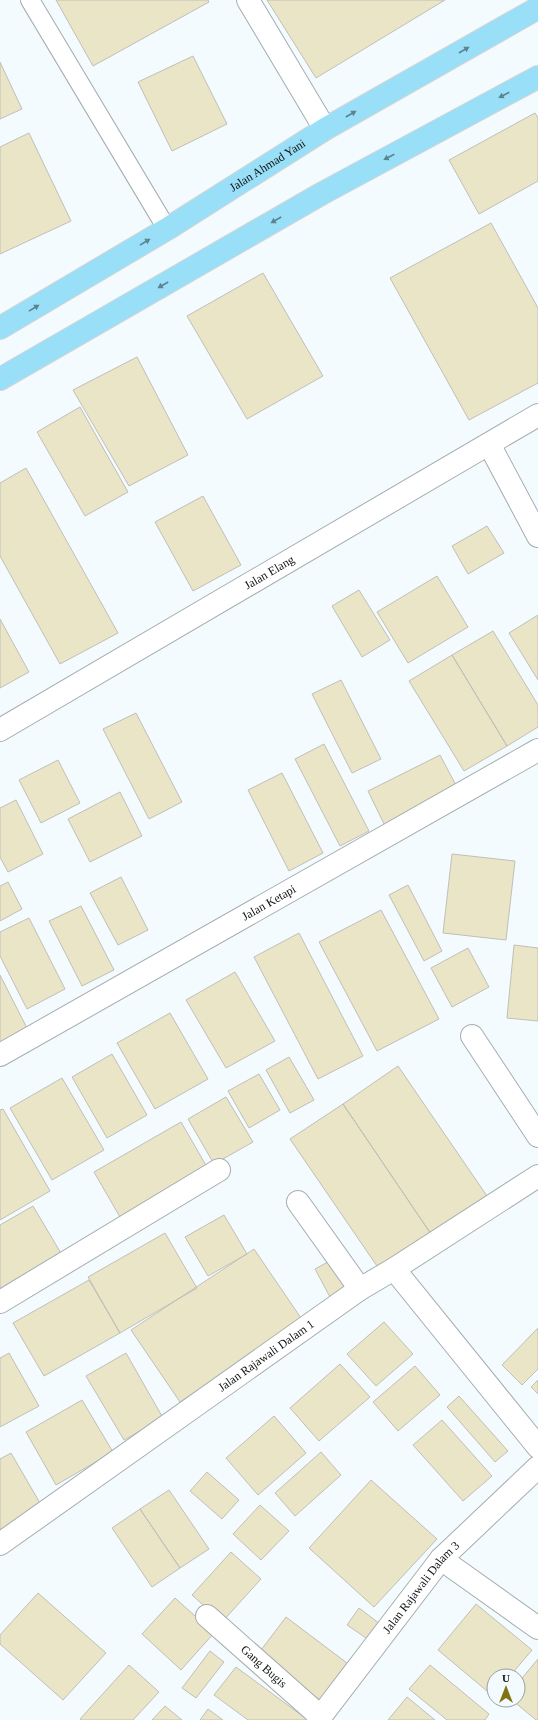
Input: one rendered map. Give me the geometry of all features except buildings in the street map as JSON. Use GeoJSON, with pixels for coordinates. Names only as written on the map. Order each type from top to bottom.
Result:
{"type":"FeatureCollection","features":[{"type":"Feature","properties":{"kind":"main road","name":"Jalan Ahmad Yani"},"geometry":{"type":"LineString","coordinates":[[0,328],[167,229],[325,129],[538,8]]}},
{"type":"Feature","properties":{"kind":"main road"},"geometry":{"type":"LineString","coordinates":[[0,379],[321,194],[538,77]]}},
{"type":"Feature","properties":{"kind":"street"},"geometry":{"type":"LineString","coordinates":[[248,0],[325,129]]}},
{"type":"Feature","properties":{"kind":"street","name":"Jalan Elang"},"geometry":{"type":"LineString","coordinates":[[0,730],[538,415]]}},
{"type":"Feature","properties":{"kind":"street"},"geometry":{"type":"LineString","coordinates":[[489,444],[538,536]]}},
{"type":"Feature","properties":{"kind":"street","name":"Jalan Ketapi"},"geometry":{"type":"LineString","coordinates":[[0,1055],[538,750]]}},
{"type":"Feature","properties":{"kind":"street"},"geometry":{"type":"LineString","coordinates":[[472,1036],[538,1136]]}},
{"type":"Feature","properties":{"kind":"street"},"geometry":{"type":"LineString","coordinates":[[0,1302],[219,1170]]}},
{"type":"Feature","properties":{"kind":"street","name":"Jalan Rajawali Dalam 1"},"geometry":{"type":"LineString","coordinates":[[0,1544],[360,1288],[394,1269],[538,1176]]}},
{"type":"Feature","properties":{"kind":"street"},"geometry":{"type":"LineString","coordinates":[[298,1202],[360,1288]]}},
{"type":"Feature","properties":{"kind":"street"},"geometry":{"type":"LineString","coordinates":[[394,1269],[538,1447]]}},
{"type":"Feature","properties":{"kind":"street","name":"Jalan Rajawali Dalam 3"},"geometry":{"type":"LineString","coordinates":[[319,1718],[441,1559],[538,1467]]}},
{"type":"Feature","properties":{"kind":"street"},"geometry":{"type":"LineString","coordinates":[[441,1559],[538,1628]]}},
{"type":"Feature","properties":{"kind":"street","name":"Gang Bugis"},"geometry":{"type":"LineString","coordinates":[[207,1616],[319,1718]]}},
{"type":"Feature","properties":{"kind":"lane"},"geometry":{"type":"LineString","coordinates":[[30,0],[167,229]]}}]}
